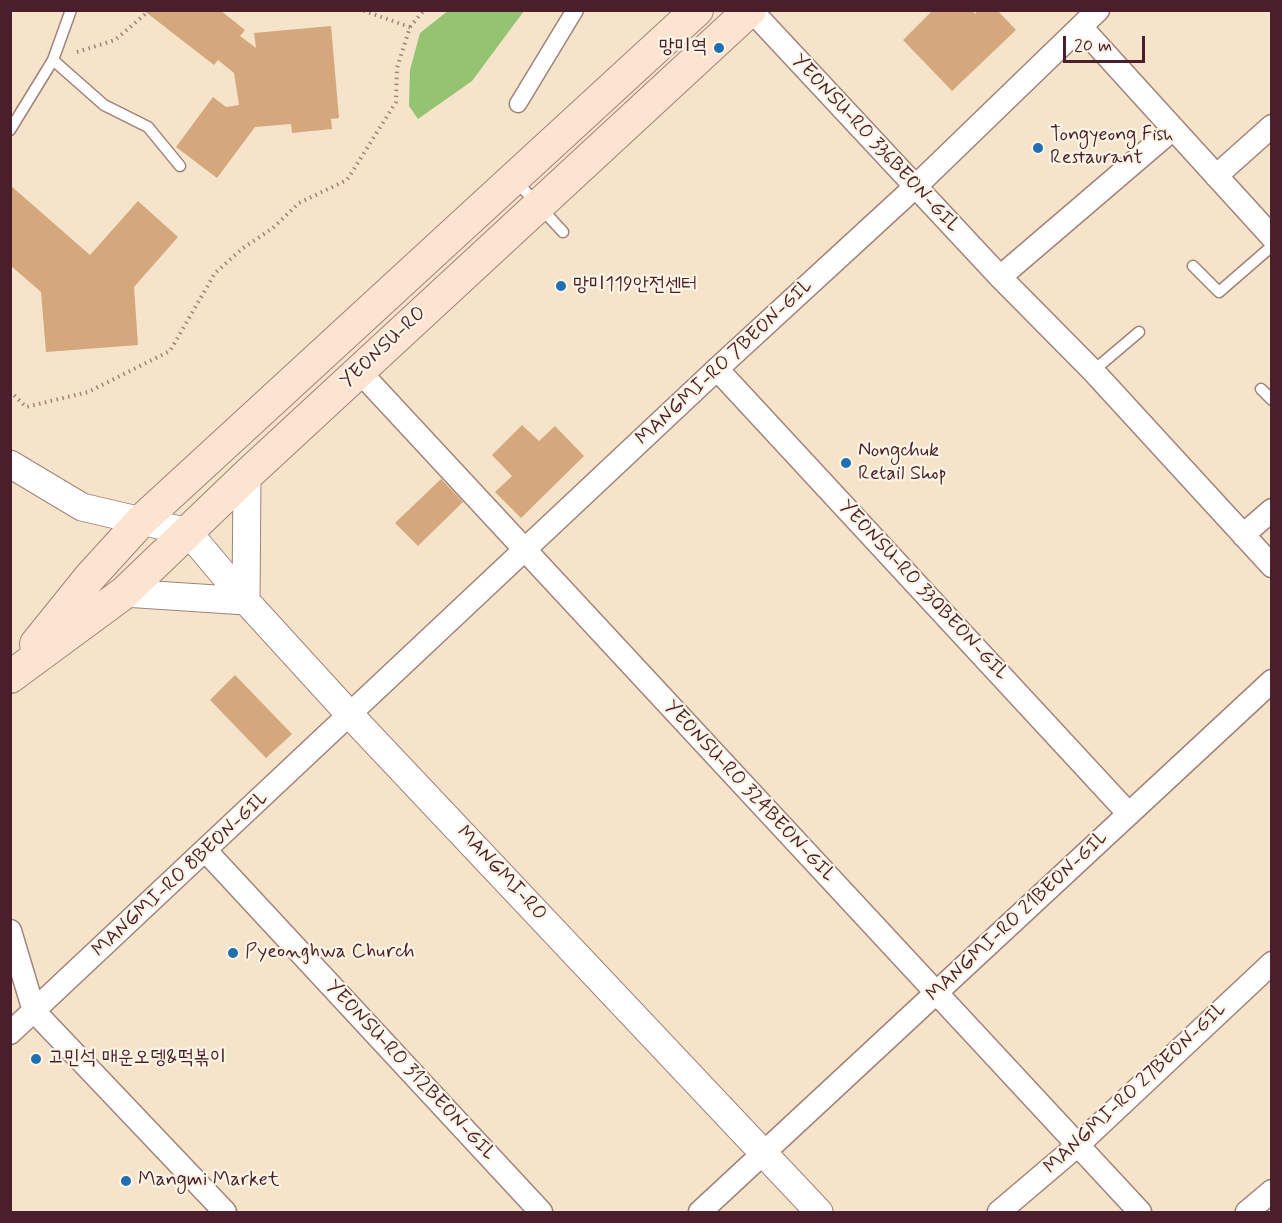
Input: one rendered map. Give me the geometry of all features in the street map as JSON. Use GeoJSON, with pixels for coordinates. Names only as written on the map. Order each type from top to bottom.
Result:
{"type":"FeatureCollection","features":[{"type":"Feature","properties":{"kind":"main road","name":"YEONSU-RO"},"geometry":{"type":"LineString","coordinates":[[10,676],[90,577],[141,521],[697,10]]}},
{"type":"Feature","properties":{"kind":"main road","name":"YEONSU-RO"},"geometry":{"type":"LineString","coordinates":[[10,676],[124,593],[247,475],[750,10]]}},
{"type":"Feature","properties":{"kind":"street"},"geometry":{"type":"LineString","coordinates":[[518,104],[575,10]]}},
{"type":"Feature","properties":{"kind":"street","name":"YEONSU-RO 336BEON-GIL"},"geometry":{"type":"LineString","coordinates":[[750,10],[1000,278],[1093,370],[1272,566]]}},
{"type":"Feature","properties":{"kind":"street","name":"MANGMI-RO 7BEON-GIL"},"geometry":{"type":"LineString","coordinates":[[351,716],[717,369],[915,187],[1098,10]]}},
{"type":"Feature","properties":{"kind":"street"},"geometry":{"type":"LineString","coordinates":[[1081,27],[1272,237]]}},
{"type":"Feature","properties":{"kind":"street"},"geometry":{"type":"LineString","coordinates":[[1216,176],[1272,126]]}},
{"type":"Feature","properties":{"kind":"street"},"geometry":{"type":"LineString","coordinates":[[1000,278],[1173,129]]}},
{"type":"Feature","properties":{"kind":"street","name":"YEONSU-RO 330BEON-GIL"},"geometry":{"type":"LineString","coordinates":[[717,369],[1129,814]]}},
{"type":"Feature","properties":{"kind":"street","name":"YEONSU-RO 324BEON-GIL"},"geometry":{"type":"LineString","coordinates":[[359,371],[1140,1212]]}},
{"type":"Feature","properties":{"kind":"street"},"geometry":{"type":"LineString","coordinates":[[10,464],[82,507],[188,532]]}},
{"type":"Feature","properties":{"kind":"street"},"geometry":{"type":"LineString","coordinates":[[124,593],[246,601],[247,475]]}},
{"type":"Feature","properties":{"kind":"street"},"geometry":{"type":"LineString","coordinates":[[1243,535],[1272,510]]}},
{"type":"Feature","properties":{"kind":"street","name":"MANGMI-RO"},"geometry":{"type":"LineString","coordinates":[[188,532],[246,601],[351,716],[819,1212]]}},
{"type":"Feature","properties":{"kind":"street","name":"MANGMI-RO 21BEON-GIL"},"geometry":{"type":"LineString","coordinates":[[700,1212],[1272,681]]}},
{"type":"Feature","properties":{"kind":"street","name":"MANGMI-RO 8BEON-GIL"},"geometry":{"type":"LineString","coordinates":[[10,1033],[351,716]]}},
{"type":"Feature","properties":{"kind":"street","name":"YEONSU-RO 312BEON-GIL"},"geometry":{"type":"LineString","coordinates":[[206,851],[541,1212]]}},
{"type":"Feature","properties":{"kind":"street"},"geometry":{"type":"LineString","coordinates":[[10,931],[34,1011],[225,1212]]}},
{"type":"Feature","properties":{"kind":"street","name":"MANGMI-RO 27BEON-GIL"},"geometry":{"type":"LineString","coordinates":[[999,1212],[1078,1145],[1272,963]]}},
{"type":"Feature","properties":{"kind":"street"},"geometry":{"type":"LineString","coordinates":[[1247,1212],[1272,1191]]}},
{"type":"Feature","properties":{"kind":"lane"},"geometry":{"type":"LineString","coordinates":[[10,130],[53,60],[71,10]]}},
{"type":"Feature","properties":{"kind":"lane"},"geometry":{"type":"LineString","coordinates":[[53,60],[104,105],[148,127],[180,165]]}},
{"type":"Feature","properties":{"kind":"lane"},"geometry":{"type":"LineString","coordinates":[[514,178],[563,232]]}},
{"type":"Feature","properties":{"kind":"lane"},"geometry":{"type":"LineString","coordinates":[[1193,266],[1219,292],[1272,246]]}},
{"type":"Feature","properties":{"kind":"lane"},"geometry":{"type":"LineString","coordinates":[[1093,370],[1139,332]]}},
{"type":"Feature","properties":{"kind":"lane"},"geometry":{"type":"LineString","coordinates":[[1261,389],[1272,400]]}},
{"type":"Feature","properties":{"kind":"path"},"geometry":{"type":"LineString","coordinates":[[53,60],[115,40],[150,10]]}},
{"type":"Feature","properties":{"kind":"path"},"geometry":{"type":"LineString","coordinates":[[362,10],[410,27]]}},
{"type":"Feature","properties":{"kind":"path"},"geometry":{"type":"LineString","coordinates":[[10,391],[26,407],[88,392],[170,351],[215,273],[243,248],[273,228],[298,203],[347,180],[396,102],[397,68],[410,27],[424,10]]}},
{"type":"Feature","properties":{"kind":"green space"},"geometry":{"type":"Polygon","coordinates":[[[449,10],[524,11],[472,81],[418,119],[409,106],[410,70],[420,33],[449,10]]]}},
{"type":"Feature","properties":{"kind":"building"},"geometry":{"type":"Polygon","coordinates":[[[143,10],[220,10],[245,30],[240,36],[256,48],[254,33],[331,26],[339,118],[331,119],[332,129],[292,133],[291,124],[255,127],[217,178],[176,147],[213,97],[226,107],[239,105],[234,73],[218,60],[214,65],[143,10]]]}},
{"type":"Feature","properties":{"kind":"building"},"geometry":{"type":"Polygon","coordinates":[[[933,10],[972,10],[975,14],[978,10],[997,10],[1016,30],[952,91],[903,40],[933,10]]]}},
{"type":"Feature","properties":{"kind":"building"},"geometry":{"type":"Polygon","coordinates":[[[10,185],[90,255],[138,201],[178,237],[134,287],[138,345],[46,352],[41,292],[10,265],[10,185]]]}},
{"type":"Feature","properties":{"kind":"building"},"geometry":{"type":"Polygon","coordinates":[[[522,425],[539,441],[555,426],[584,456],[521,518],[495,492],[512,476],[492,455],[522,425]]]}},
{"type":"Feature","properties":{"kind":"building"},"geometry":{"type":"Polygon","coordinates":[[[441,479],[463,502],[418,546],[395,523],[441,479]]]}},
{"type":"Feature","properties":{"kind":"building"},"geometry":{"type":"Polygon","coordinates":[[[235,675],[292,734],[266,758],[210,700],[235,675]]]}},
{"type":"Feature","properties":{"kind":"place","name":"망미역"},"geometry":{"type":"Point","coordinates":[719,48]}},
{"type":"Feature","properties":{"kind":"place","name":"Tongyeong Fish Restaurant"},"geometry":{"type":"Point","coordinates":[1038,148]}},
{"type":"Feature","properties":{"kind":"place","name":"망미119안전센터"},"geometry":{"type":"Point","coordinates":[561,286]}},
{"type":"Feature","properties":{"kind":"place","name":"Nongchuk Retail Shop"},"geometry":{"type":"Point","coordinates":[846,463]}},
{"type":"Feature","properties":{"kind":"place","name":"Pyeonghwa Church"},"geometry":{"type":"Point","coordinates":[233,953]}},
{"type":"Feature","properties":{"kind":"place","name":"고민석 매운오뎅&떡볶이"},"geometry":{"type":"Point","coordinates":[36,1059]}},
{"type":"Feature","properties":{"kind":"place","name":"Mangmi Market"},"geometry":{"type":"Point","coordinates":[126,1181]}}]}
